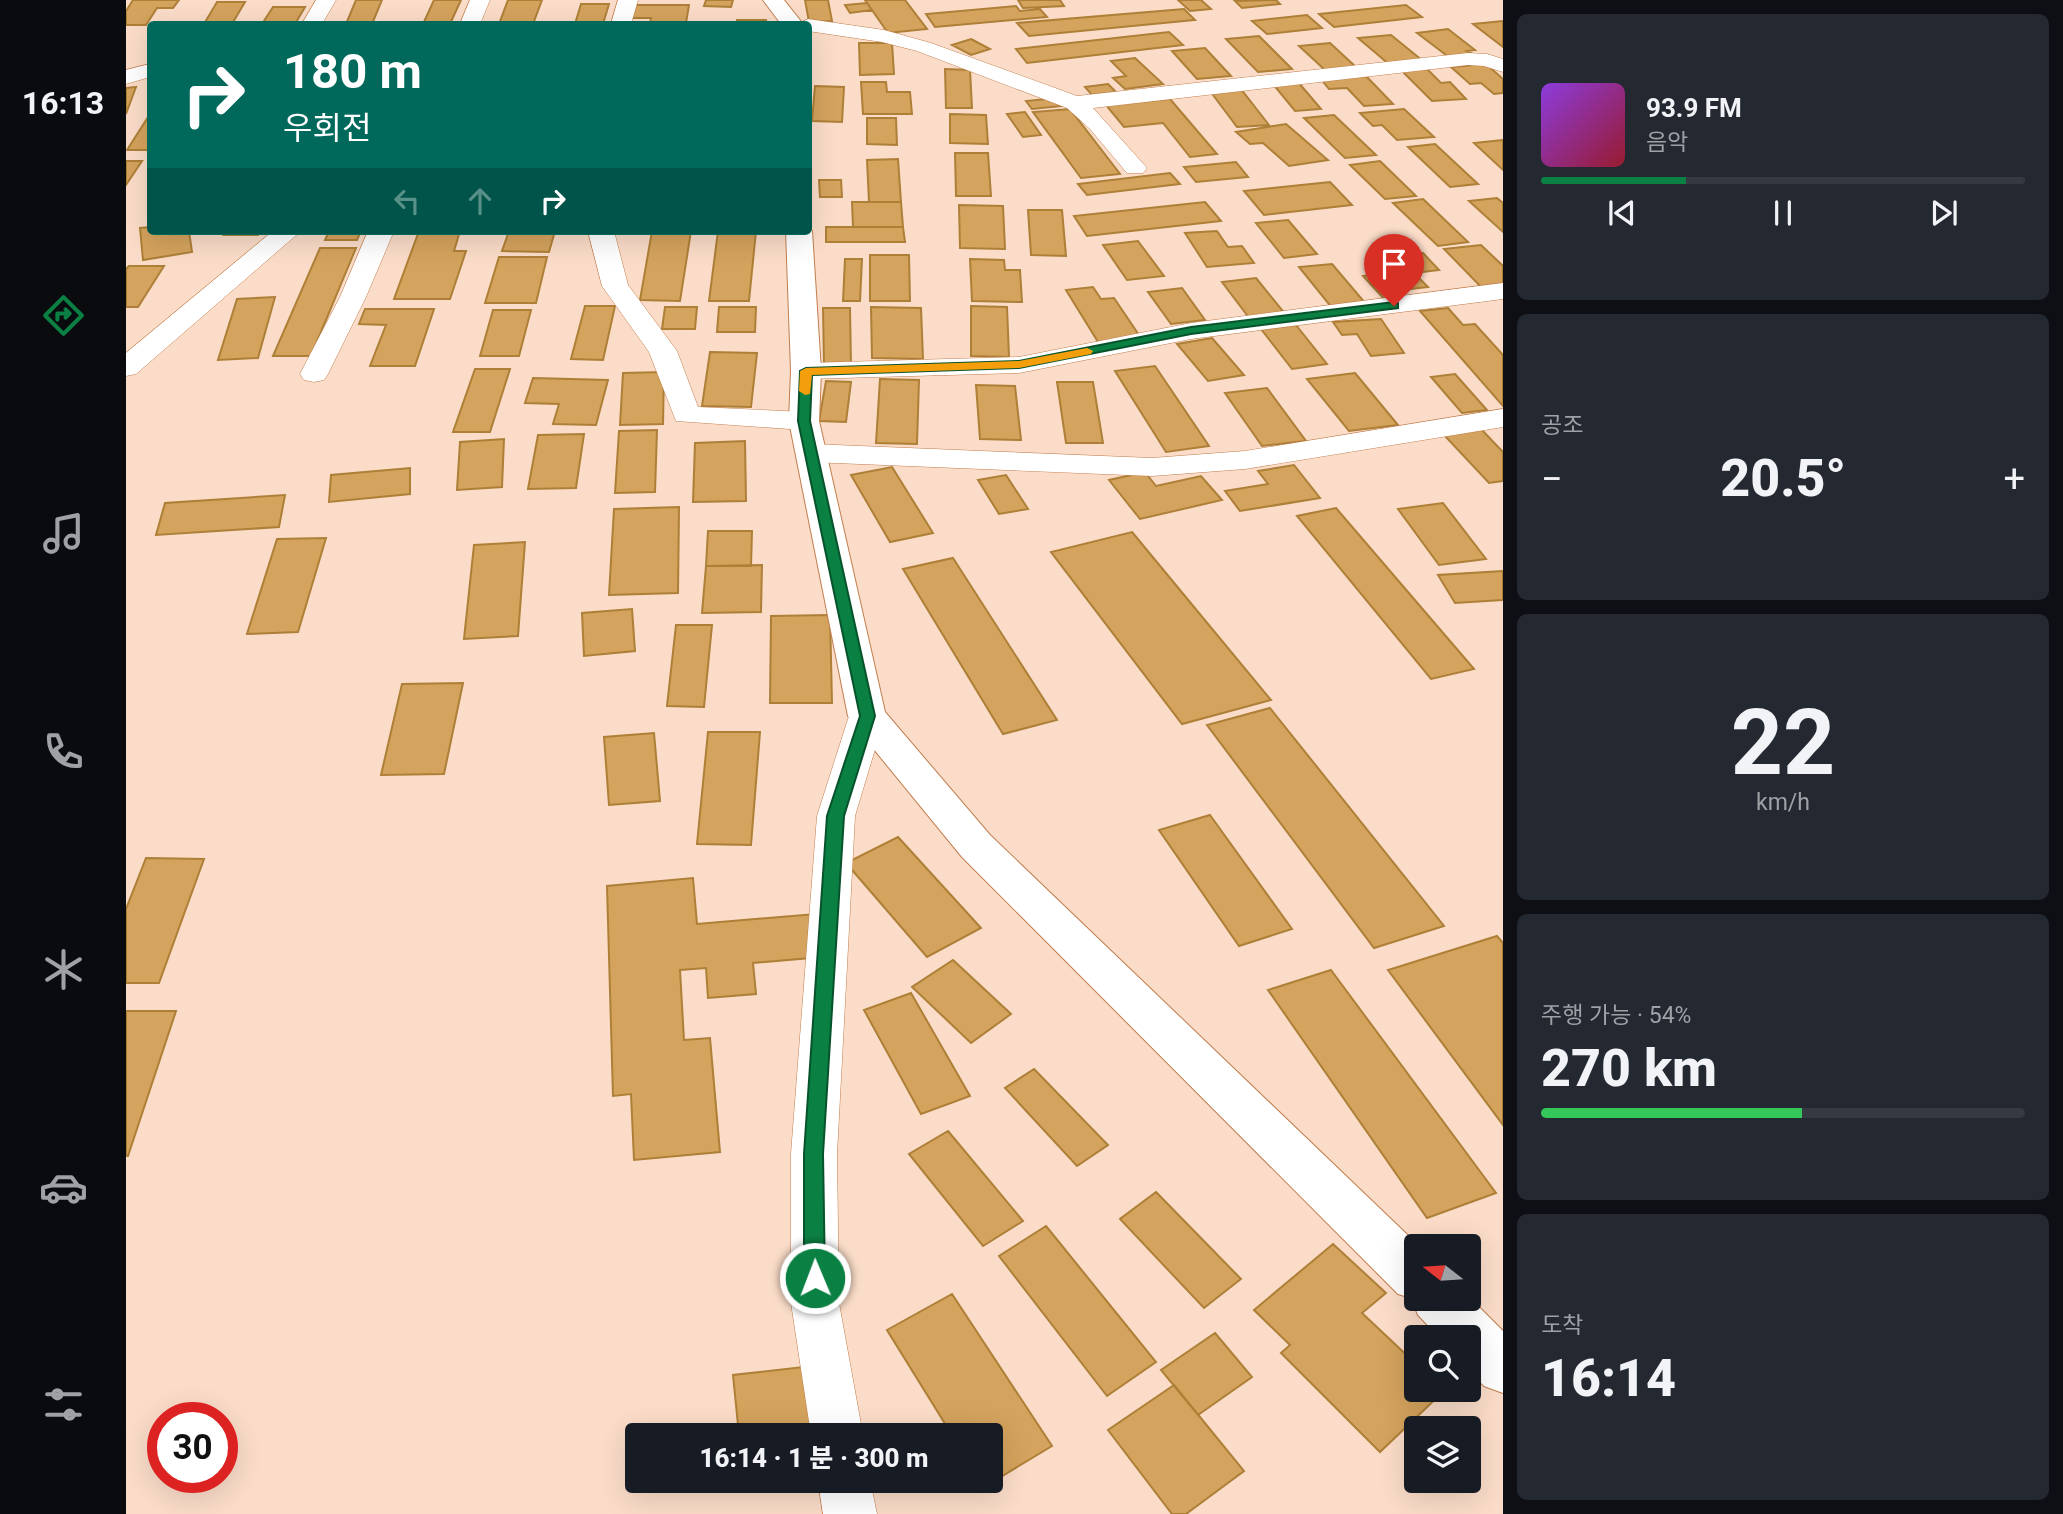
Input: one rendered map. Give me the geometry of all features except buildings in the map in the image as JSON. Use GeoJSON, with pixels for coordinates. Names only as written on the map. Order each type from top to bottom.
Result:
{"type":"FeatureCollection","features":[{"type":"Feature","properties":{"kind":"street"},"geometry":{"type":"LineString","coordinates":[[314,21],[326,0]]}},
{"type":"Feature","properties":{"kind":"street"},"geometry":{"type":"LineString","coordinates":[[471,21],[481,0]]}},
{"type":"Feature","properties":{"kind":"street"},"geometry":{"type":"LineString","coordinates":[[622,21],[628,0]]}},
{"type":"Feature","properties":{"kind":"street"},"geometry":{"type":"LineString","coordinates":[[774,0],[797,21]]}},
{"type":"Feature","properties":{"kind":"street"},"geometry":{"type":"LineString","coordinates":[[812,26],[884,36],[924,47],[1075,103],[1098,124],[1135,168]]}},
{"type":"Feature","properties":{"kind":"street"},"geometry":{"type":"LineString","coordinates":[[1075,103],[1468,59],[1487,60],[1503,66]]}},
{"type":"Feature","properties":{"kind":"street"},"geometry":{"type":"LineString","coordinates":[[126,78],[147,71]]}},
{"type":"Feature","properties":{"kind":"street"},"geometry":{"type":"LineString","coordinates":[[126,368],[283,235]]}},
{"type":"Feature","properties":{"kind":"street"},"geometry":{"type":"LineString","coordinates":[[314,374],[353,297],[379,235]]}},
{"type":"Feature","properties":{"kind":"street"},"geometry":{"type":"LineString","coordinates":[[602,235],[615,286],[663,351],[686,415],[807,437],[1152,467],[1245,460],[1503,418]]}},
{"type":"Feature","properties":{"kind":"street"},"geometry":{"type":"LineString","coordinates":[[799,235],[807,437],[867,716],[976,846],[1404,1266]]}},
{"type":"Feature","properties":{"kind":"street"},"geometry":{"type":"LineString","coordinates":[[806,371],[1019,365],[1191,331],[1503,291]]}},
{"type":"Feature","properties":{"kind":"street"},"geometry":{"type":"LineString","coordinates":[[835,1423],[815,1303],[814,1154],[836,816],[867,716]]}},
{"type":"Feature","properties":{"kind":"street"},"geometry":{"type":"LineString","coordinates":[[1448,1311],[1503,1368]]}},
{"type":"Feature","properties":{"kind":"street"},"geometry":{"type":"LineString","coordinates":[[846,1493],[850,1514]]}},
{"type":"Feature","properties":{"kind":"slow traffic"},"geometry":{"type":"LineString","coordinates":[[805,391],[806,371],[1019,365],[1087,351]]}},
{"type":"Feature","properties":{"kind":"route"},"geometry":{"type":"LineString","coordinates":[[815,1278],[814,1154],[836,816],[867,716],[804,421],[806,371],[1019,365],[1191,331],[1394,306]]}}]}
